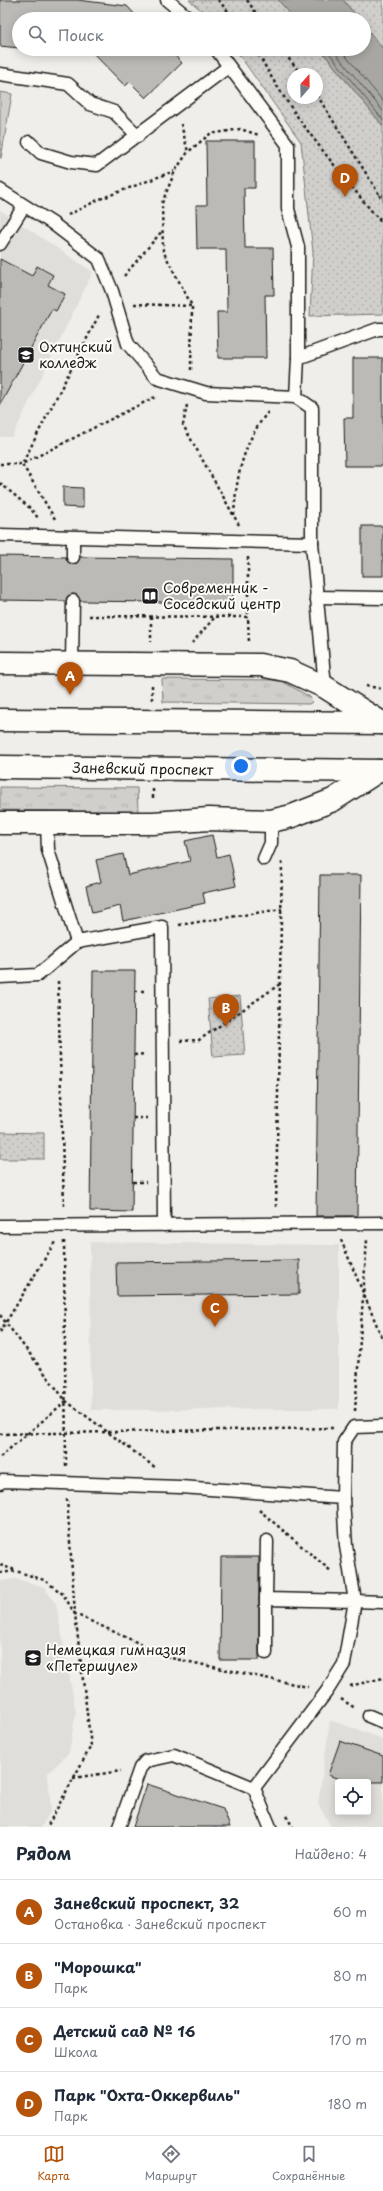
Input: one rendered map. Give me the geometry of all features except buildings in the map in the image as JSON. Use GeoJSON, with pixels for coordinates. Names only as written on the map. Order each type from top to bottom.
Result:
{"type":"FeatureCollection","features":[{"type":"Feature","properties":{"kind":"street"},"geometry":{"type":"LineString","coordinates":[[0,663],[260,665],[290,671],[325,687],[383,723]]}},
{"type":"Feature","properties":{"kind":"street"},"geometry":{"type":"LineString","coordinates":[[0,720],[383,723]]}},
{"type":"Feature","properties":{"kind":"street","name":"Заневский проспект"},"geometry":{"type":"LineString","coordinates":[[0,767],[380,771]]}},
{"type":"Feature","properties":{"kind":"street"},"geometry":{"type":"LineString","coordinates":[[0,823],[153,823],[209,819],[271,821],[292,816],[333,800],[380,771]]}},
{"type":"Feature","properties":{"kind":"lane"},"geometry":{"type":"LineString","coordinates":[[167,0],[182,12]]}},
{"type":"Feature","properties":{"kind":"lane"},"geometry":{"type":"LineString","coordinates":[[221,56],[288,145],[288,209],[298,247],[298,358],[296,397]]}},
{"type":"Feature","properties":{"kind":"lane"},"geometry":{"type":"LineString","coordinates":[[29,142],[41,153],[70,162],[97,165],[138,136],[228,67]]}},
{"type":"Feature","properties":{"kind":"lane"},"geometry":{"type":"LineString","coordinates":[[0,74],[68,84],[90,104],[114,112],[138,136]]}},
{"type":"Feature","properties":{"kind":"lane"},"geometry":{"type":"LineString","coordinates":[[0,190],[52,223],[99,259],[112,291],[128,344],[157,378],[191,390],[206,393],[296,397],[312,408],[312,543],[325,687]]}},
{"type":"Feature","properties":{"kind":"lane"},"geometry":{"type":"LineString","coordinates":[[0,244],[24,206]]}},
{"type":"Feature","properties":{"kind":"lane"},"geometry":{"type":"LineString","coordinates":[[298,358],[378,328],[383,329]]}},
{"type":"Feature","properties":{"kind":"lane"},"geometry":{"type":"LineString","coordinates":[[0,535],[312,543]]}},
{"type":"Feature","properties":{"kind":"lane"},"geometry":{"type":"LineString","coordinates":[[69,537],[73,557]]}},
{"type":"Feature","properties":{"kind":"lane"},"geometry":{"type":"LineString","coordinates":[[316,597],[383,598]]}},
{"type":"Feature","properties":{"kind":"lane"},"geometry":{"type":"LineString","coordinates":[[72,663],[73,601]]}},
{"type":"Feature","properties":{"kind":"lane"},"geometry":{"type":"LineString","coordinates":[[264,859],[271,842],[271,821]]}},
{"type":"Feature","properties":{"kind":"lane"},"geometry":{"type":"LineString","coordinates":[[47,824],[48,850],[77,942]]}},
{"type":"Feature","properties":{"kind":"lane"},"geometry":{"type":"LineString","coordinates":[[0,977],[38,975],[77,942],[162,927],[164,1225]]}},
{"type":"Feature","properties":{"kind":"lane"},"geometry":{"type":"LineString","coordinates":[[0,1226],[383,1223]]}},
{"type":"Feature","properties":{"kind":"lane"},"geometry":{"type":"LineString","coordinates":[[254,1788],[328,1692],[344,1664],[355,1596],[346,1546],[343,1498],[344,1442],[354,1427],[383,1426]]}},
{"type":"Feature","properties":{"kind":"lane"},"geometry":{"type":"LineString","coordinates":[[1,1481],[180,1487],[343,1498]]}},
{"type":"Feature","properties":{"kind":"lane"},"geometry":{"type":"LineString","coordinates":[[266,1653],[267,1541]]}},
{"type":"Feature","properties":{"kind":"lane"},"geometry":{"type":"LineString","coordinates":[[266,1599],[355,1596],[383,1602]]}},
{"type":"Feature","properties":{"kind":"lane"},"geometry":{"type":"LineString","coordinates":[[369,1716],[383,1722]]}},
{"type":"Feature","properties":{"kind":"lane"},"geometry":{"type":"LineString","coordinates":[[119,1827],[140,1768],[146,1761],[174,1755],[254,1788],[270,1827]]}},
{"type":"Feature","properties":{"kind":"path"},"geometry":{"type":"LineString","coordinates":[[218,0],[229,12]]}},
{"type":"Feature","properties":{"kind":"path"},"geometry":{"type":"LineString","coordinates":[[247,0],[255,12]]}},
{"type":"Feature","properties":{"kind":"path"},"geometry":{"type":"LineString","coordinates":[[260,56],[274,83],[294,115],[383,225]]}},
{"type":"Feature","properties":{"kind":"path"},"geometry":{"type":"LineString","coordinates":[[287,56],[296,68]]}},
{"type":"Feature","properties":{"kind":"path"},"geometry":{"type":"LineString","coordinates":[[323,104],[383,200]]}},
{"type":"Feature","properties":{"kind":"path"},"geometry":{"type":"LineString","coordinates":[[176,107],[188,152]]}},
{"type":"Feature","properties":{"kind":"path"},"geometry":{"type":"LineString","coordinates":[[249,650],[248,541],[183,425],[191,390],[192,306],[163,251],[162,202],[175,171],[188,152],[210,134],[240,130],[258,136],[272,125]]}},
{"type":"Feature","properties":{"kind":"path"},"geometry":{"type":"LineString","coordinates":[[52,223],[100,199],[175,171]]}},
{"type":"Feature","properties":{"kind":"path"},"geometry":{"type":"LineString","coordinates":[[378,219],[383,216]]}},
{"type":"Feature","properties":{"kind":"path"},"geometry":{"type":"LineString","coordinates":[[22,464],[112,291],[162,230]]}},
{"type":"Feature","properties":{"kind":"path"},"geometry":{"type":"LineString","coordinates":[[116,303],[192,306]]}},
{"type":"Feature","properties":{"kind":"path"},"geometry":{"type":"LineString","coordinates":[[0,464],[22,464],[179,386]]}},
{"type":"Feature","properties":{"kind":"path"},"geometry":{"type":"LineString","coordinates":[[234,516],[236,483],[245,451],[260,422],[281,397]]}},
{"type":"Feature","properties":{"kind":"path"},"geometry":{"type":"LineString","coordinates":[[22,464],[69,537]]}},
{"type":"Feature","properties":{"kind":"path"},"geometry":{"type":"LineString","coordinates":[[0,483],[30,508],[53,537]]}},
{"type":"Feature","properties":{"kind":"path"},"geometry":{"type":"LineString","coordinates":[[73,616],[248,617]]}},
{"type":"Feature","properties":{"kind":"path"},"geometry":{"type":"LineString","coordinates":[[190,645],[215,617]]}},
{"type":"Feature","properties":{"kind":"path"},"geometry":{"type":"LineString","coordinates":[[276,1224],[282,856]]}},
{"type":"Feature","properties":{"kind":"path"},"geometry":{"type":"LineString","coordinates":[[162,927],[282,909]]}},
{"type":"Feature","properties":{"kind":"path"},"geometry":{"type":"LineString","coordinates":[[47,1827],[72,1778],[91,1746],[75,1614],[66,1484],[64,1226],[57,959]]}},
{"type":"Feature","properties":{"kind":"path"},"geometry":{"type":"LineString","coordinates":[[163,1041],[199,1040],[280,984]]}},
{"type":"Feature","properties":{"kind":"path"},"geometry":{"type":"LineString","coordinates":[[334,1223],[383,1340]]}},
{"type":"Feature","properties":{"kind":"path"},"geometry":{"type":"LineString","coordinates":[[0,1434],[66,1434],[354,1427],[368,1223]]}},
{"type":"Feature","properties":{"kind":"path"},"geometry":{"type":"LineString","coordinates":[[0,1332],[64,1226]]}},
{"type":"Feature","properties":{"kind":"path"},"geometry":{"type":"LineString","coordinates":[[0,1315],[5,1324],[66,1401],[180,1487]]}},
{"type":"Feature","properties":{"kind":"path"},"geometry":{"type":"LineString","coordinates":[[0,1457],[66,1401]]}},
{"type":"Feature","properties":{"kind":"path"},"geometry":{"type":"LineString","coordinates":[[236,1490],[355,1596]]}},
{"type":"Feature","properties":{"kind":"path"},"geometry":{"type":"LineString","coordinates":[[0,1566],[44,1580],[63,1594],[75,1614],[171,1658],[328,1692],[369,1716]]}},
{"type":"Feature","properties":{"kind":"path"},"geometry":{"type":"LineString","coordinates":[[0,1573],[16,1571]]}},
{"type":"Feature","properties":{"kind":"path"},"geometry":{"type":"LineString","coordinates":[[328,1692],[383,1678]]}},
{"type":"Feature","properties":{"kind":"path"},"geometry":{"type":"LineString","coordinates":[[72,1778],[140,1768]]}},
{"type":"Feature","properties":{"kind":"shaded area","name":"Охтинский колледж"},"geometry":{"type":"Polygon","coordinates":[[[0,210],[93,272],[12,437],[0,437],[0,210]]]}},
{"type":"Feature","properties":{"kind":"shaded area"},"geometry":{"type":"Polygon","coordinates":[[[90,1242],[339,1245],[339,1409],[91,1410],[90,1242]]]}},
{"type":"Feature","properties":{"kind":"shaded area","name":"Немецкая гимназия «Петершуле»"},"geometry":{"type":"Polygon","coordinates":[[[16,1579],[44,1587],[56,1604],[76,1712],[69,1753],[48,1773],[51,1811],[41,1827],[0,1827],[0,1581],[16,1579]]]}},
{"type":"Feature","properties":{"kind":"shaded area"},"geometry":{"type":"Polygon","coordinates":[[[330,1720],[383,1739],[383,1827],[331,1827],[318,1804],[330,1720]]]}},
{"type":"Feature","properties":{"kind":"green space"},"geometry":{"type":"Polygon","coordinates":[[[189,0],[278,0],[289,12],[204,12],[189,0]]]}},
{"type":"Feature","properties":{"kind":"green space"},"geometry":{"type":"Polygon","coordinates":[[[343,0],[383,0],[383,49],[371,34],[371,12],[353,12],[343,0]]]}},
{"type":"Feature","properties":{"kind":"green space"},"geometry":{"type":"Polygon","coordinates":[[[240,56],[326,56],[383,126],[383,314],[310,316],[313,252],[301,142],[240,56]]]}},
{"type":"Feature","properties":{"kind":"green space"},"geometry":{"type":"Polygon","coordinates":[[[0,92],[12,94],[1,158],[0,158],[0,92]]]}},
{"type":"Feature","properties":{"kind":"green space"},"geometry":{"type":"Polygon","coordinates":[[[162,679],[280,680],[310,697],[312,702],[309,704],[163,702],[162,679]]]}},
{"type":"Feature","properties":{"kind":"green space"},"geometry":{"type":"Polygon","coordinates":[[[0,787],[137,788],[138,812],[0,810],[0,787]]]}},
{"type":"Feature","properties":{"kind":"green space"},"geometry":{"type":"Polygon","coordinates":[[[240,996],[245,1055],[213,1057],[208,999],[240,996]]]}},
{"type":"Feature","properties":{"kind":"green space"},"geometry":{"type":"Polygon","coordinates":[[[0,1132],[44,1133],[44,1159],[0,1159],[0,1132]]]}},
{"type":"Feature","properties":{"kind":"water"},"geometry":{"type":"Polygon","coordinates":[[[278,0],[343,0],[353,12],[289,12],[278,0]]]}},
{"type":"Feature","properties":{"kind":"water"},"geometry":{"type":"Polygon","coordinates":[[[371,34],[383,49],[383,126],[326,56],[371,56],[371,34]]]}},
{"type":"Feature","properties":{"kind":"place","name":"Парк \"Охта-Оккервиль\""},"geometry":{"type":"Point","coordinates":[345,197]}},
{"type":"Feature","properties":{"kind":"place","name":"Охтинский колледж"},"geometry":{"type":"Point","coordinates":[26,355]}},
{"type":"Feature","properties":{"kind":"place","name":"Современник - Соседский центр"},"geometry":{"type":"Point","coordinates":[150,596]}},
{"type":"Feature","properties":{"kind":"place","name":"Заневский проспект, 32"},"geometry":{"type":"Point","coordinates":[70,695]}},
{"type":"Feature","properties":{"kind":"place","name":"\"Морошка\""},"geometry":{"type":"Point","coordinates":[226,1027]}},
{"type":"Feature","properties":{"kind":"place","name":"Детский сад № 16"},"geometry":{"type":"Point","coordinates":[215,1327]}},
{"type":"Feature","properties":{"kind":"place","name":"Немецкая гимназия «Петершуле»"},"geometry":{"type":"Point","coordinates":[33,1658]}}]}
